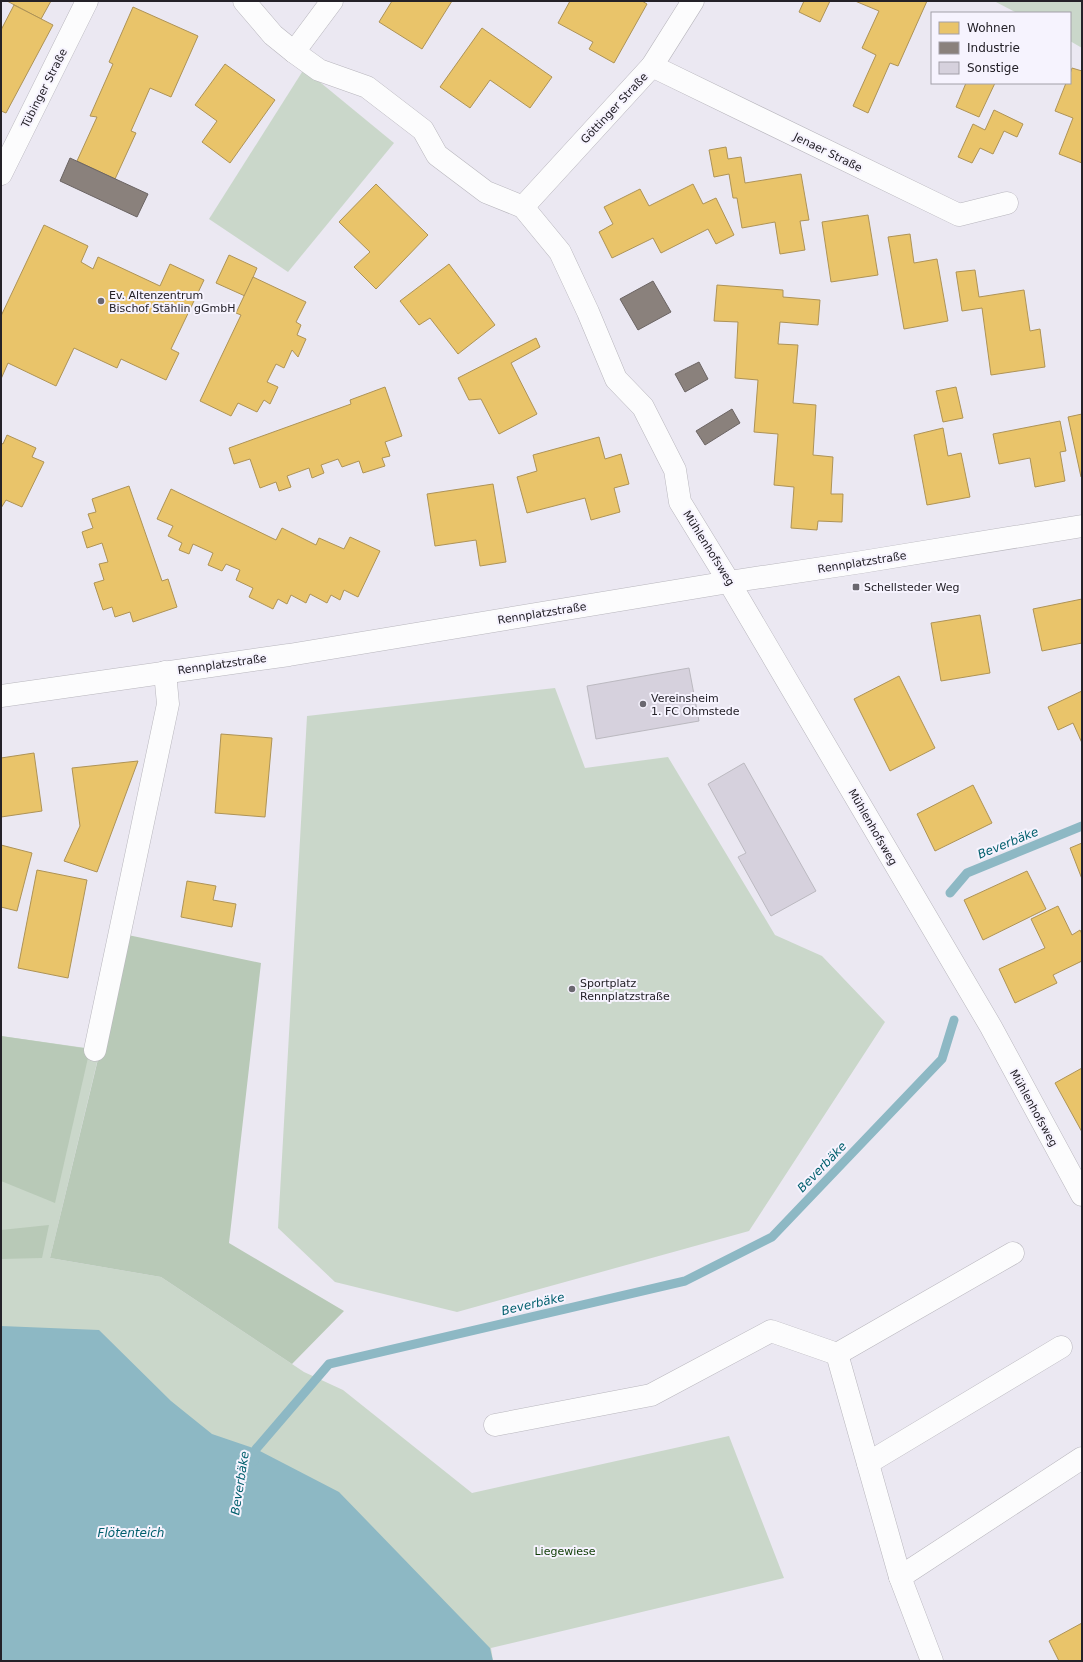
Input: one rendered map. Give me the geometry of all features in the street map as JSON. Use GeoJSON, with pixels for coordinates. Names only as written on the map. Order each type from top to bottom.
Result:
{"type":"FeatureCollection","features":[{"type":"Feature","properties":{"kind":"street","name":"Tübinger Straße"},"geometry":{"type":"LineString","coordinates":[[1,174],[8,143],[88,1]]}},
{"type":"Feature","properties":{"kind":"street"},"geometry":{"type":"LineString","coordinates":[[244,1],[274,35],[294,52],[319,70],[367,87],[423,130],[437,155],[486,192],[524,206]]}},
{"type":"Feature","properties":{"kind":"street"},"geometry":{"type":"LineString","coordinates":[[294,52],[332,1]]}},
{"type":"Feature","properties":{"kind":"street","name":"Göttinger Straße"},"geometry":{"type":"LineString","coordinates":[[524,206],[652,66],[693,1]]}},
{"type":"Feature","properties":{"kind":"street","name":"Jenaer Straße"},"geometry":{"type":"LineString","coordinates":[[652,66],[959,215],[1008,203]]}},
{"type":"Feature","properties":{"kind":"street","name":"Mühlenhofsweg"},"geometry":{"type":"LineString","coordinates":[[524,206],[560,252],[616,379],[643,407],[675,470],[680,502],[730,582],[990,1027],[1082,1196]]}},
{"type":"Feature","properties":{"kind":"street","name":"Rennplatzstraße"},"geometry":{"type":"LineString","coordinates":[[1,696],[289,655],[730,582],[1082,526]]}},
{"type":"Feature","properties":{"kind":"street"},"geometry":{"type":"LineString","coordinates":[[95,1050],[168,704],[165,672]]}},
{"type":"Feature","properties":{"kind":"street"},"geometry":{"type":"LineString","coordinates":[[495,1425],[651,1395],[771,1331],[837,1354],[1013,1253]]}},
{"type":"Feature","properties":{"kind":"street"},"geometry":{"type":"LineString","coordinates":[[868,1463],[1061,1346]]}},
{"type":"Feature","properties":{"kind":"street"},"geometry":{"type":"LineString","coordinates":[[837,1354],[900,1577],[932,1661]]}},
{"type":"Feature","properties":{"kind":"street"},"geometry":{"type":"LineString","coordinates":[[900,1577],[1082,1458]]}},
{"type":"Feature","properties":{"kind":"green space"},"geometry":{"type":"Polygon","coordinates":[[[994,1],[1082,1],[1082,48],[1071,42],[1071,12],[1015,12],[994,1]]]}},
{"type":"Feature","properties":{"kind":"green space"},"geometry":{"type":"Polygon","coordinates":[[[304,69],[394,143],[288,272],[209,219],[304,69]]]}},
{"type":"Feature","properties":{"kind":"green space","name":"Sportplatz Rennplatzstraße"},"geometry":{"type":"Polygon","coordinates":[[[555,688],[585,768],[668,757],[775,935],[822,956],[885,1022],[749,1231],[457,1312],[335,1282],[278,1228],[307,716],[555,688]]]}},
{"type":"Feature","properties":{"kind":"green space"},"geometry":{"type":"Polygon","coordinates":[[[128,935],[261,963],[229,1243],[344,1311],[292,1364],[161,1277],[50,1258],[128,935]]]}},
{"type":"Feature","properties":{"kind":"green space","name":"Liegewiese"},"geometry":{"type":"Polygon","coordinates":[[[1,1036],[100,1050],[50,1258],[161,1277],[304,1372],[343,1390],[472,1493],[729,1436],[784,1578],[491,1648],[493,1661],[1,1661],[1,1036]]]}},
{"type":"Feature","properties":{"kind":"green space"},"geometry":{"type":"Polygon","coordinates":[[[1,1036],[90,1049],[55,1203],[1,1181],[1,1036]]]}},
{"type":"Feature","properties":{"kind":"green space"},"geometry":{"type":"Polygon","coordinates":[[[49,1225],[42,1258],[1,1259],[1,1230],[49,1225]]]}},
{"type":"Feature","properties":{"kind":"water","name":"Flötenteich"},"geometry":{"type":"Polygon","coordinates":[[[1,1326],[99,1330],[171,1401],[212,1434],[256,1449],[339,1492],[490,1648],[493,1661],[1,1661],[1,1326]]]}},
{"type":"Feature","properties":{"kind":"building: Wohnen"},"geometry":{"type":"Polygon","coordinates":[[[7,1],[51,1],[41,19],[7,1]]]}},
{"type":"Feature","properties":{"kind":"building: Wohnen"},"geometry":{"type":"Polygon","coordinates":[[[392,1],[452,1],[422,49],[379,22],[392,1]]]}},
{"type":"Feature","properties":{"kind":"building: Wohnen"},"geometry":{"type":"Polygon","coordinates":[[[570,1],[642,1],[647,4],[614,63],[589,49],[593,42],[558,23],[570,1]]]}},
{"type":"Feature","properties":{"kind":"building: Wohnen"},"geometry":{"type":"Polygon","coordinates":[[[804,1],[830,1],[820,22],[799,12],[804,1]]]}},
{"type":"Feature","properties":{"kind":"building: Wohnen"},"geometry":{"type":"Polygon","coordinates":[[[855,1],[927,1],[898,66],[890,63],[868,113],[853,106],[876,55],[862,48],[879,11],[855,1]]]}},
{"type":"Feature","properties":{"kind":"building: Wohnen"},"geometry":{"type":"Polygon","coordinates":[[[14,5],[53,25],[6,113],[1,111],[1,30],[14,5]]]}},
{"type":"Feature","properties":{"kind":"building: Wohnen"},"geometry":{"type":"Polygon","coordinates":[[[133,7],[198,36],[171,97],[150,88],[131,131],[136,133],[115,179],[77,161],[97,117],[90,116],[113,64],[109,62],[133,7]]]}},
{"type":"Feature","properties":{"kind":"building: Wohnen"},"geometry":{"type":"Polygon","coordinates":[[[482,28],[552,77],[530,108],[490,80],[470,108],[440,87],[482,28]]]}},
{"type":"Feature","properties":{"kind":"building: Wohnen"},"geometry":{"type":"Polygon","coordinates":[[[225,64],[275,100],[230,163],[202,142],[217,121],[195,105],[225,64]]]}},
{"type":"Feature","properties":{"kind":"building: Wohnen"},"geometry":{"type":"Polygon","coordinates":[[[1072,68],[1082,71],[1082,163],[1059,154],[1073,118],[1055,111],[1066,84],[1071,84],[1072,68]]]}},
{"type":"Feature","properties":{"kind":"building: Wohnen"},"geometry":{"type":"Polygon","coordinates":[[[966,84],[995,84],[979,117],[956,107],[966,84]]]}},
{"type":"Feature","properties":{"kind":"building: Wohnen"},"geometry":{"type":"Polygon","coordinates":[[[994,110],[1023,124],[1017,137],[1004,131],[993,154],[980,148],[972,163],[958,157],[973,124],[985,130],[994,110]]]}},
{"type":"Feature","properties":{"kind":"building: Wohnen"},"geometry":{"type":"Polygon","coordinates":[[[726,147],[728,159],[741,157],[745,183],[801,174],[809,220],[800,221],[805,250],[780,254],[775,222],[742,228],[737,198],[733,198],[729,174],[714,177],[709,150],[726,147]]]}},
{"type":"Feature","properties":{"kind":"building: Wohnen"},"geometry":{"type":"Polygon","coordinates":[[[376,184],[428,235],[376,289],[354,267],[370,252],[339,222],[376,184]]]}},
{"type":"Feature","properties":{"kind":"building: Wohnen"},"geometry":{"type":"Polygon","coordinates":[[[693,184],[703,204],[716,198],[734,235],[716,244],[708,229],[661,253],[653,238],[612,258],[599,232],[613,224],[604,207],[640,189],[649,206],[693,184]]]}},
{"type":"Feature","properties":{"kind":"building: Wohnen"},"geometry":{"type":"Polygon","coordinates":[[[868,215],[878,275],[831,282],[822,222],[868,215]]]}},
{"type":"Feature","properties":{"kind":"building: Wohnen","name":"Ev. Altenzentrum Bischof Stählin gGmbH"},"geometry":{"type":"Polygon","coordinates":[[[44,225],[88,246],[81,262],[93,269],[98,257],[160,286],[170,264],[204,280],[171,349],[179,353],[166,380],[121,359],[117,368],[74,348],[56,386],[8,363],[1,379],[1,316],[44,225]]]}},
{"type":"Feature","properties":{"kind":"building: Wohnen"},"geometry":{"type":"Polygon","coordinates":[[[910,234],[914,263],[937,259],[948,321],[904,329],[888,237],[910,234]]]}},
{"type":"Feature","properties":{"kind":"building: Wohnen"},"geometry":{"type":"Polygon","coordinates":[[[229,255],[257,268],[245,296],[216,283],[229,255]]]}},
{"type":"Feature","properties":{"kind":"building: Wohnen"},"geometry":{"type":"Polygon","coordinates":[[[449,264],[495,325],[458,354],[430,318],[419,325],[400,301],[449,264]]]}},
{"type":"Feature","properties":{"kind":"building: Wohnen"},"geometry":{"type":"Polygon","coordinates":[[[975,270],[979,297],[1024,290],[1030,331],[1040,329],[1045,367],[991,375],[982,308],[962,311],[956,272],[975,270]]]}},
{"type":"Feature","properties":{"kind":"building: Wohnen"},"geometry":{"type":"Polygon","coordinates":[[[253,277],[306,302],[296,322],[301,325],[297,335],[306,339],[298,357],[292,350],[284,368],[276,364],[267,382],[278,387],[270,404],[264,400],[257,412],[238,403],[231,416],[200,401],[241,315],[236,313],[253,277]]]}},
{"type":"Feature","properties":{"kind":"building: Wohnen"},"geometry":{"type":"Polygon","coordinates":[[[717,285],[783,290],[783,297],[820,300],[818,325],[780,322],[778,344],[798,345],[793,403],[816,405],[813,455],[833,457],[831,494],[843,494],[842,522],[818,521],[817,530],[791,528],[794,487],[774,485],[778,434],[754,432],[758,380],[735,378],[738,322],[714,321],[717,285]]]}},
{"type":"Feature","properties":{"kind":"building: Wohnen"},"geometry":{"type":"Polygon","coordinates":[[[536,338],[540,347],[511,363],[537,414],[499,434],[481,399],[469,400],[458,378],[536,338]]]}},
{"type":"Feature","properties":{"kind":"building: Wohnen"},"geometry":{"type":"Polygon","coordinates":[[[385,387],[402,436],[385,442],[390,456],[382,458],[385,466],[363,473],[359,461],[342,467],[338,459],[321,465],[324,473],[312,478],[309,468],[287,476],[291,487],[279,491],[276,482],[260,488],[250,459],[234,464],[229,448],[351,404],[350,400],[385,387]]]}},
{"type":"Feature","properties":{"kind":"building: Wohnen"},"geometry":{"type":"Polygon","coordinates":[[[956,387],[963,418],[943,422],[936,391],[956,387]]]}},
{"type":"Feature","properties":{"kind":"building: Wohnen"},"geometry":{"type":"Polygon","coordinates":[[[1082,414],[1082,476],[1081,477],[1068,417],[1082,414]]]}},
{"type":"Feature","properties":{"kind":"building: Wohnen"},"geometry":{"type":"Polygon","coordinates":[[[1060,421],[1066,451],[1060,452],[1065,481],[1035,487],[1030,458],[999,464],[993,434],[1060,421]]]}},
{"type":"Feature","properties":{"kind":"building: Wohnen"},"geometry":{"type":"Polygon","coordinates":[[[943,428],[948,456],[961,453],[970,497],[927,505],[914,435],[943,428]]]}},
{"type":"Feature","properties":{"kind":"building: Wohnen"},"geometry":{"type":"Polygon","coordinates":[[[7,435],[36,448],[32,457],[44,462],[22,507],[6,500],[1,508],[1,443],[3,444],[7,435]]]}},
{"type":"Feature","properties":{"kind":"building: Wohnen"},"geometry":{"type":"Polygon","coordinates":[[[599,437],[605,459],[621,454],[629,484],[614,488],[620,512],[591,520],[585,498],[527,513],[517,477],[537,471],[533,455],[599,437]]]}},
{"type":"Feature","properties":{"kind":"building: Wohnen"},"geometry":{"type":"Polygon","coordinates":[[[493,484],[506,562],[480,566],[476,540],[435,546],[427,494],[493,484]]]}},
{"type":"Feature","properties":{"kind":"building: Wohnen"},"geometry":{"type":"Polygon","coordinates":[[[129,486],[162,581],[168,579],[177,607],[133,622],[130,612],[115,617],[112,607],[103,610],[94,583],[104,580],[99,564],[108,562],[102,543],[87,548],[82,532],[93,528],[88,514],[96,512],[92,499],[129,486]]]}},
{"type":"Feature","properties":{"kind":"building: Wohnen"},"geometry":{"type":"Polygon","coordinates":[[[171,489],[276,540],[282,528],[316,545],[319,538],[344,549],[350,537],[380,551],[358,597],[344,590],[340,600],[331,595],[327,603],[310,594],[306,603],[291,595],[287,604],[278,599],[273,609],[249,597],[253,588],[236,580],[240,570],[226,564],[222,571],[208,565],[213,553],[193,544],[189,554],[179,550],[182,543],[168,536],[173,526],[157,519],[171,489]]]}},
{"type":"Feature","properties":{"kind":"building: Wohnen"},"geometry":{"type":"Polygon","coordinates":[[[1082,599],[1082,643],[1042,651],[1033,609],[1082,599]]]}},
{"type":"Feature","properties":{"kind":"building: Wohnen"},"geometry":{"type":"Polygon","coordinates":[[[980,615],[990,673],[941,681],[931,623],[980,615]]]}},
{"type":"Feature","properties":{"kind":"building: Wohnen"},"geometry":{"type":"Polygon","coordinates":[[[899,676],[935,748],[890,771],[854,699],[899,676]]]}},
{"type":"Feature","properties":{"kind":"building: Wohnen"},"geometry":{"type":"Polygon","coordinates":[[[1082,691],[1082,743],[1073,723],[1058,730],[1048,707],[1082,691]]]}},
{"type":"Feature","properties":{"kind":"building: Wohnen"},"geometry":{"type":"Polygon","coordinates":[[[221,734],[272,738],[265,817],[215,813],[221,734]]]}},
{"type":"Feature","properties":{"kind":"building: Wohnen"},"geometry":{"type":"Polygon","coordinates":[[[34,753],[42,811],[1,817],[1,758],[34,753]]]}},
{"type":"Feature","properties":{"kind":"building: Wohnen"},"geometry":{"type":"Polygon","coordinates":[[[138,761],[97,872],[64,861],[80,826],[72,768],[138,761]]]}},
{"type":"Feature","properties":{"kind":"building: Wohnen"},"geometry":{"type":"Polygon","coordinates":[[[973,785],[992,823],[935,851],[917,814],[973,785]]]}},
{"type":"Feature","properties":{"kind":"building: Wohnen"},"geometry":{"type":"Polygon","coordinates":[[[1082,843],[1082,879],[1070,848],[1082,843]]]}},
{"type":"Feature","properties":{"kind":"building: Wohnen"},"geometry":{"type":"Polygon","coordinates":[[[1,845],[32,853],[17,911],[1,907],[1,845]]]}},
{"type":"Feature","properties":{"kind":"building: Wohnen"},"geometry":{"type":"Polygon","coordinates":[[[37,870],[87,880],[68,978],[18,968],[37,870]]]}},
{"type":"Feature","properties":{"kind":"building: Wohnen"},"geometry":{"type":"Polygon","coordinates":[[[1027,871],[1046,909],[983,940],[964,900],[1027,871]]]}},
{"type":"Feature","properties":{"kind":"building: Wohnen"},"geometry":{"type":"Polygon","coordinates":[[[187,881],[216,886],[213,900],[236,904],[232,927],[181,917],[187,881]]]}},
{"type":"Feature","properties":{"kind":"building: Wohnen"},"geometry":{"type":"Polygon","coordinates":[[[1058,906],[1072,935],[1080,930],[1082,934],[1082,961],[1053,975],[1057,983],[1015,1003],[999,969],[1045,948],[1031,919],[1058,906]]]}},
{"type":"Feature","properties":{"kind":"building: Wohnen"},"geometry":{"type":"Polygon","coordinates":[[[1082,1068],[1082,1132],[1055,1083],[1082,1068]]]}},
{"type":"Feature","properties":{"kind":"building: Wohnen"},"geometry":{"type":"Polygon","coordinates":[[[1082,1623],[1082,1661],[1059,1661],[1049,1641],[1082,1623]]]}},
{"type":"Feature","properties":{"kind":"building: Industrie"},"geometry":{"type":"Polygon","coordinates":[[[70,158],[148,194],[137,217],[60,181],[70,158]]]}},
{"type":"Feature","properties":{"kind":"building: Industrie"},"geometry":{"type":"Polygon","coordinates":[[[653,281],[671,312],[638,330],[620,299],[653,281]]]}},
{"type":"Feature","properties":{"kind":"building: Industrie"},"geometry":{"type":"Polygon","coordinates":[[[699,362],[708,379],[685,392],[675,374],[699,362]]]}},
{"type":"Feature","properties":{"kind":"building: Industrie"},"geometry":{"type":"Polygon","coordinates":[[[732,409],[740,423],[705,445],[696,431],[732,409]]]}},
{"type":"Feature","properties":{"kind":"building: Sonstige","name":"Vereinsheim 1. FC Ohmstede"},"geometry":{"type":"Polygon","coordinates":[[[689,668],[699,721],[596,739],[587,686],[689,668]]]}},
{"type":"Feature","properties":{"kind":"building: Sonstige"},"geometry":{"type":"Polygon","coordinates":[[[744,763],[816,891],[771,916],[738,857],[746,853],[708,784],[744,763]]]}},
{"type":"Feature","properties":{"kind":"waterway","name":"Beverbäke"},"geometry":{"type":"LineString","coordinates":[[950,893],[967,873],[1082,826]]}},
{"type":"Feature","properties":{"kind":"waterway","name":"Beverbäke"},"geometry":{"type":"LineString","coordinates":[[254,1461],[256,1449],[329,1364],[685,1281],[772,1237],[942,1059],[954,1020]]}},
{"type":"Feature","properties":{"kind":"place","name":"Ev. Altenzentrum Bischof Stählin gGmbH"},"geometry":{"type":"Point","coordinates":[101,301]}},
{"type":"Feature","properties":{"kind":"place","name":"Schellsteder Weg"},"geometry":{"type":"Point","coordinates":[856,587]}},
{"type":"Feature","properties":{"kind":"place","name":"Vereinsheim 1. FC Ohmstede"},"geometry":{"type":"Point","coordinates":[643,704]}},
{"type":"Feature","properties":{"kind":"place","name":"Sportplatz Rennplatzstraße"},"geometry":{"type":"Point","coordinates":[572,989]}}]}
